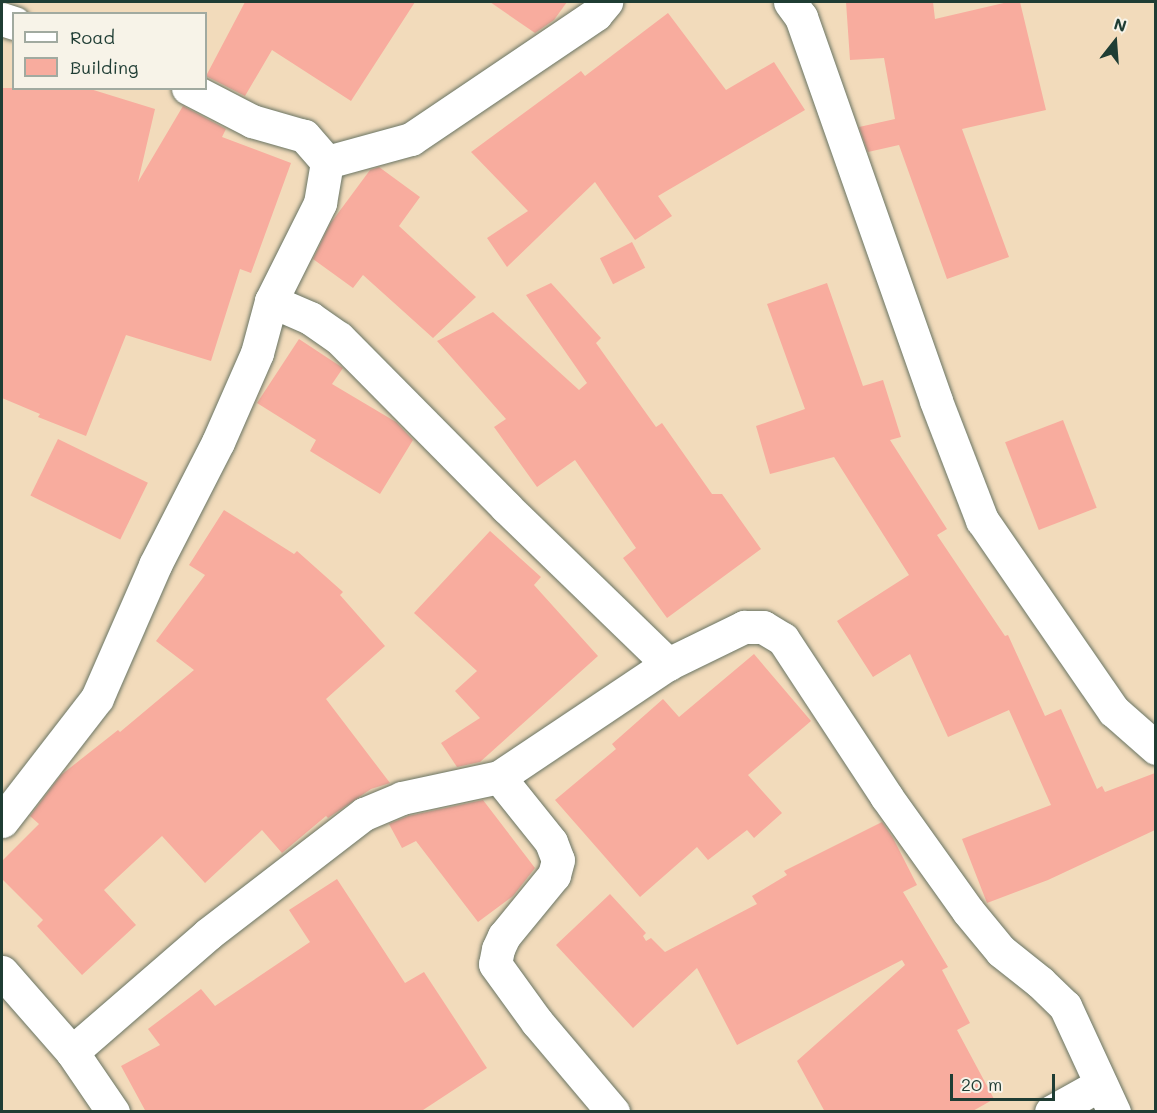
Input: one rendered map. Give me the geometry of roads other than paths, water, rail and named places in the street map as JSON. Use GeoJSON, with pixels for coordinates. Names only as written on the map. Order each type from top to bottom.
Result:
{"type":"FeatureCollection","features":[{"type":"Feature","properties":{"kind":"street"},"geometry":{"type":"LineString","coordinates":[[327,162],[411,139],[596,14],[606,2]]}},
{"type":"Feature","properties":{"kind":"street"},"geometry":{"type":"LineString","coordinates":[[790,2],[801,16],[936,400],[982,520],[1114,711],[1155,748]]}},
{"type":"Feature","properties":{"kind":"street"},"geometry":{"type":"LineString","coordinates":[[192,90],[252,121],[304,136],[327,162]]}},
{"type":"Feature","properties":{"kind":"street"},"geometry":{"type":"LineString","coordinates":[[2,821],[97,698],[155,564],[218,442],[257,352],[271,301],[320,203],[327,162]]}},
{"type":"Feature","properties":{"kind":"street"},"geometry":{"type":"LineString","coordinates":[[271,301],[310,318],[339,338],[506,507],[668,664]]}},
{"type":"Feature","properties":{"kind":"street"},"geometry":{"type":"LineString","coordinates":[[72,1052],[208,934],[364,814],[402,798],[499,777],[668,664],[744,627],[763,627],[783,639],[886,796],[968,911],[1001,951],[1040,982],[1065,1006],[1107,1098],[1051,1112]]}},
{"type":"Feature","properties":{"kind":"street"},"geometry":{"type":"LineString","coordinates":[[499,777],[550,842],[558,860],[554,874],[504,936],[495,964],[537,1022],[613,1112]]}},
{"type":"Feature","properties":{"kind":"street"},"geometry":{"type":"LineString","coordinates":[[2,972],[72,1052],[113,1112]]}}]}
